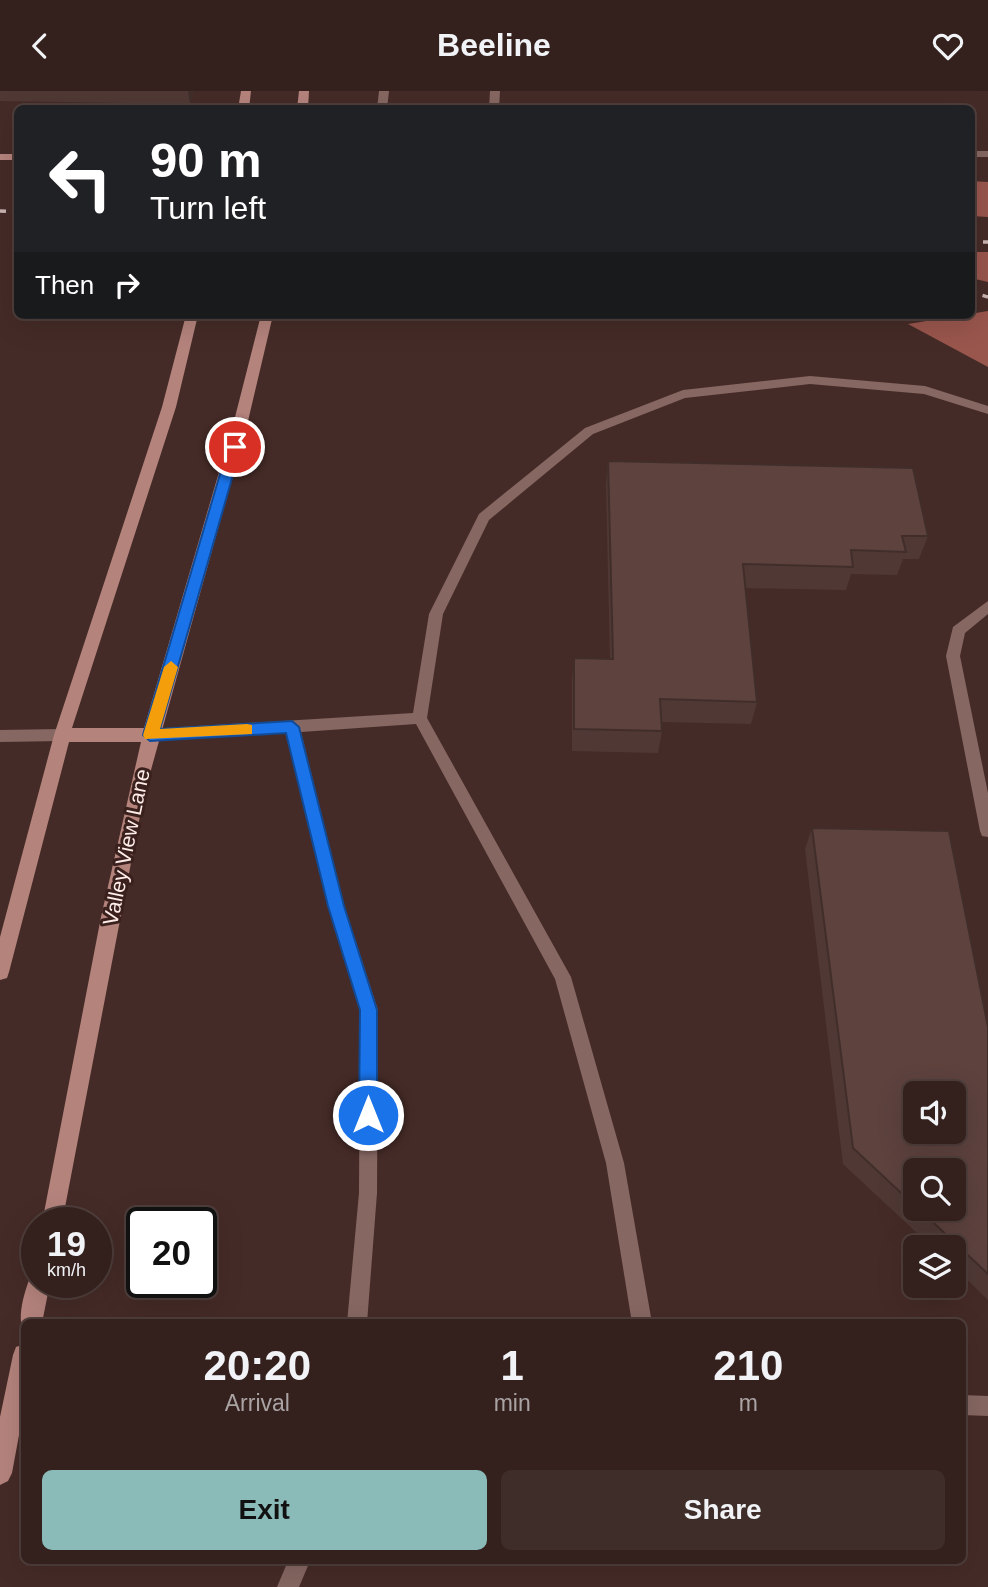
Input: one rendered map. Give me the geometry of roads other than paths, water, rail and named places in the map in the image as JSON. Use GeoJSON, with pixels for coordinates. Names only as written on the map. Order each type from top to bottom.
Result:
{"type":"FeatureCollection","features":[{"type":"Feature","properties":{"kind":"main road"},"geometry":{"type":"LineString","coordinates":[[0,972],[62,735],[169,407],[191,319]]}},
{"type":"Feature","properties":{"kind":"main road","name":"Valley View Lane"},"geometry":{"type":"LineString","coordinates":[[55,1207],[150,735],[221,499],[266,319]]}},
{"type":"Feature","properties":{"kind":"main road"},"geometry":{"type":"LineString","coordinates":[[62,735],[150,735]]}},
{"type":"Feature","properties":{"kind":"main road"},"geometry":{"type":"LineString","coordinates":[[32,1319],[36,1298]]}},
{"type":"Feature","properties":{"kind":"main road"},"geometry":{"type":"LineString","coordinates":[[0,1473],[21,1370]]}},
{"type":"Feature","properties":{"kind":"lane"},"geometry":{"type":"LineString","coordinates":[[641,1319],[615,1163],[563,977],[420,718],[436,614],[484,517],[589,431],[684,394],[810,380],[925,390],[988,410]]}},
{"type":"Feature","properties":{"kind":"lane"},"geometry":{"type":"LineString","coordinates":[[988,606],[958,631],[954,656],[988,831]]}},
{"type":"Feature","properties":{"kind":"lane"},"geometry":{"type":"LineString","coordinates":[[150,735],[420,718]]}},
{"type":"Feature","properties":{"kind":"lane"},"geometry":{"type":"LineString","coordinates":[[292,727],[336,906],[369,1010],[368,1193],[357,1319]]}},
{"type":"Feature","properties":{"kind":"lane"},"geometry":{"type":"LineString","coordinates":[[0,736],[62,735]]}},
{"type":"Feature","properties":{"kind":"lane"},"geometry":{"type":"LineString","coordinates":[[966,1405],[988,1406]]}},
{"type":"Feature","properties":{"kind":"lane"},"geometry":{"type":"LineString","coordinates":[[288,1587],[298,1564]]}},
{"type":"Feature","properties":{"kind":"railway"},"geometry":{"type":"LineString","coordinates":[[0,211],[14,212]]}},
{"type":"Feature","properties":{"kind":"railway"},"geometry":{"type":"LineString","coordinates":[[975,242],[988,242]]}},
{"type":"Feature","properties":{"kind":"railway"},"geometry":{"type":"LineString","coordinates":[[975,293],[988,297]]}}]}
